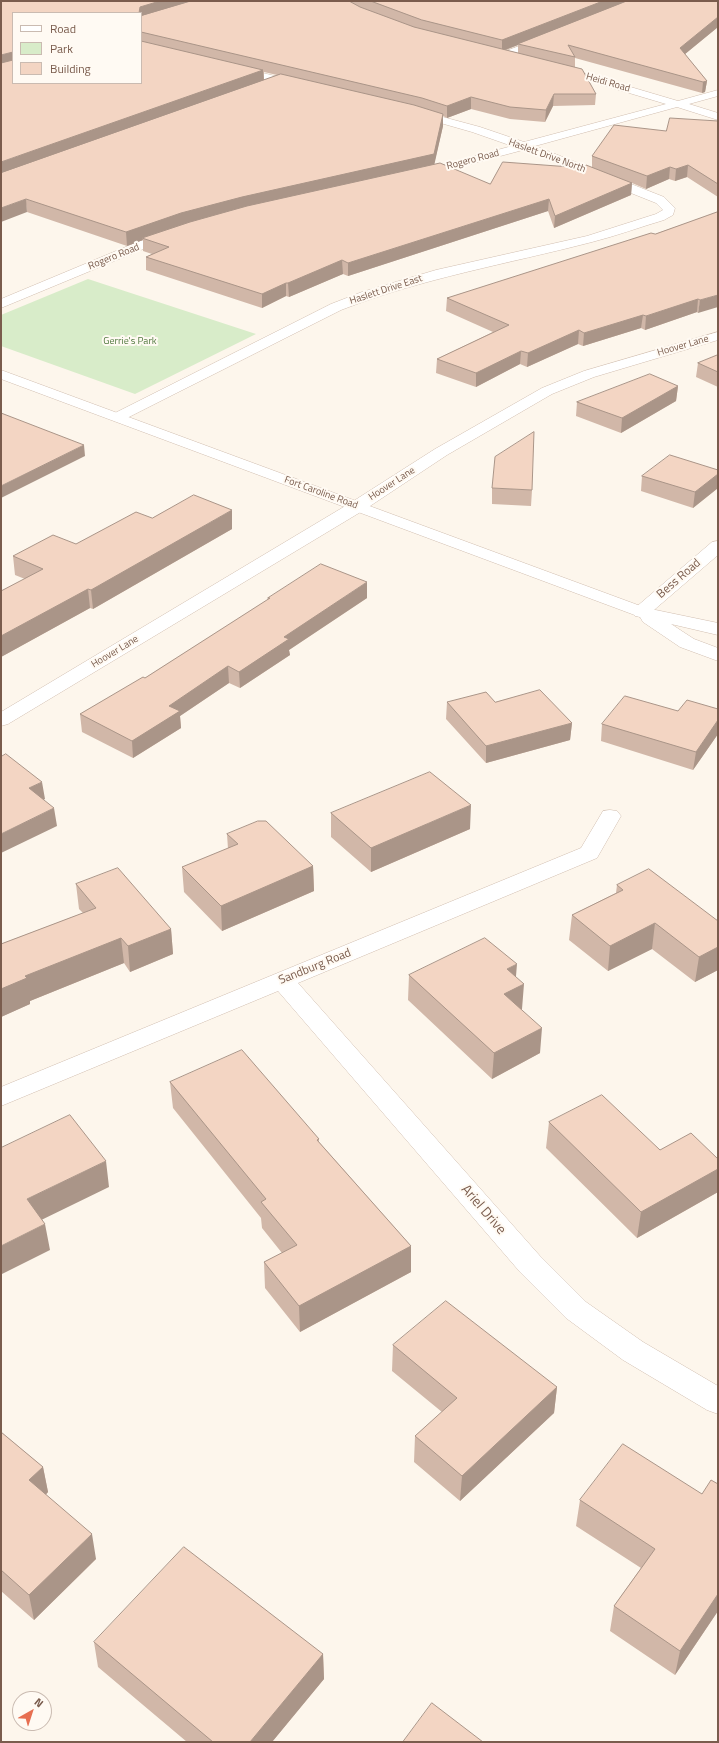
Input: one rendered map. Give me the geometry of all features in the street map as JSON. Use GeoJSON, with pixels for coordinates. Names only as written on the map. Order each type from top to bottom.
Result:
{"type":"FeatureCollection","features":[{"type":"Feature","properties":{"kind":"street"},"geometry":{"type":"LineString","coordinates":[[520,60],[499,55],[555,35]]}},
{"type":"Feature","properties":{"kind":"street"},"geometry":{"type":"LineString","coordinates":[[226,67],[312,88]]}},
{"type":"Feature","properties":{"kind":"street","name":"Heidi Road"},"geometry":{"type":"LineString","coordinates":[[548,67],[627,88],[718,117]]}},
{"type":"Feature","properties":{"kind":"street"},"geometry":{"type":"LineString","coordinates":[[259,88],[281,80]]}},
{"type":"Feature","properties":{"kind":"street","name":"Rogero Road"},"geometry":{"type":"LineString","coordinates":[[407,177],[523,147],[718,93]]}},
{"type":"Feature","properties":{"kind":"street","name":"Haslett Drive North"},"geometry":{"type":"LineString","coordinates":[[402,109],[467,128],[523,147],[660,200],[669,208]]}},
{"type":"Feature","properties":{"kind":"street","name":"Haslett Drive East"},"geometry":{"type":"LineString","coordinates":[[118,417],[336,307],[441,273],[590,239],[660,217],[669,212],[669,208]]}},
{"type":"Feature","properties":{"kind":"street","name":"Rogero Road"},"geometry":{"type":"LineString","coordinates":[[1,304],[144,244],[179,233]]}},
{"type":"Feature","properties":{"kind":"street","name":"Hoover Lane"},"geometry":{"type":"LineString","coordinates":[[1,720],[358,506],[441,452],[547,391],[589,374],[718,336]]}},
{"type":"Feature","properties":{"kind":"street","name":"Fort Caroline Road"},"geometry":{"type":"LineString","coordinates":[[1,374],[641,612],[718,629]]}},
{"type":"Feature","properties":{"kind":"street","name":"Bess Road"},"geometry":{"type":"LineString","coordinates":[[641,612],[718,546]]}},
{"type":"Feature","properties":{"kind":"street","name":"Fort Caroline Road"},"geometry":{"type":"LineString","coordinates":[[641,612],[687,643],[718,655]]}},
{"type":"Feature","properties":{"kind":"street","name":"Sandburg Road"},"geometry":{"type":"LineString","coordinates":[[1,1097],[589,853],[610,816]]}},
{"type":"Feature","properties":{"kind":"street","name":"Ariel Drive"},"geometry":{"type":"LineString","coordinates":[[282,980],[530,1264],[576,1310],[633,1351],[718,1401]]}},
{"type":"Feature","properties":{"kind":"green space","name":"Gerrie's Park"},"geometry":{"type":"Polygon","coordinates":[[[88,279],[256,334],[135,394],[1,346],[1,315],[88,279]]]}},
{"type":"Feature","properties":{"kind":"building"},"geometry":{"type":"Polygon","coordinates":[[[1,1],[160,1],[140,7],[139,12],[12,12],[12,52],[1,55],[1,1]]]}},
{"type":"Feature","properties":{"kind":"building"},"geometry":{"type":"Polygon","coordinates":[[[191,1],[349,1],[360,7],[414,27],[582,69],[596,94],[554,94],[546,110],[510,107],[471,97],[447,106],[422,98],[142,32],[142,16],[191,1]]]}},
{"type":"Feature","properties":{"kind":"building"},"geometry":{"type":"Polygon","coordinates":[[[371,1],[603,1],[502,40],[422,20],[371,1]]]}},
{"type":"Feature","properties":{"kind":"building"},"geometry":{"type":"Polygon","coordinates":[[[627,1],[718,1],[718,17],[680,48],[707,81],[703,82],[568,45],[575,57],[518,44],[627,1]]]}},
{"type":"Feature","properties":{"kind":"building"},"geometry":{"type":"Polygon","coordinates":[[[142,41],[263,70],[1,162],[1,63],[12,60],[12,84],[142,84],[142,41]]]}},
{"type":"Feature","properties":{"kind":"building"},"geometry":{"type":"Polygon","coordinates":[[[281,74],[414,105],[443,114],[434,154],[242,197],[181,213],[126,232],[26,199],[1,208],[1,173],[281,74]]]}},
{"type":"Feature","properties":{"kind":"building"},"geometry":{"type":"Polygon","coordinates":[[[670,118],[718,121],[718,184],[688,165],[676,169],[670,167],[647,176],[592,156],[614,125],[666,131],[670,118]]]}},
{"type":"Feature","properties":{"kind":"building"},"geometry":{"type":"Polygon","coordinates":[[[503,162],[584,168],[586,165],[632,183],[555,216],[549,199],[348,263],[342,260],[262,294],[146,257],[169,247],[142,238],[190,222],[247,206],[440,163],[490,184],[503,162]]]}},
{"type":"Feature","properties":{"kind":"building"},"geometry":{"type":"Polygon","coordinates":[[[718,212],[718,295],[700,300],[698,299],[646,316],[643,315],[584,333],[579,330],[528,353],[521,351],[476,373],[437,359],[509,325],[447,298],[651,233],[655,234],[718,212]]]}},
{"type":"Feature","properties":{"kind":"building"},"geometry":{"type":"Polygon","coordinates":[[[718,355],[718,372],[698,363],[718,355]]]}},
{"type":"Feature","properties":{"kind":"building"},"geometry":{"type":"Polygon","coordinates":[[[650,374],[678,386],[622,418],[577,402],[650,374]]]}},
{"type":"Feature","properties":{"kind":"building"},"geometry":{"type":"Polygon","coordinates":[[[1,413],[84,445],[1,486],[1,413]]]}},
{"type":"Feature","properties":{"kind":"building"},"geometry":{"type":"Polygon","coordinates":[[[534,432],[532,490],[492,488],[495,457],[534,432]]]}},
{"type":"Feature","properties":{"kind":"building"},"geometry":{"type":"Polygon","coordinates":[[[670,455],[718,470],[718,474],[695,492],[642,476],[670,455]]]}},
{"type":"Feature","properties":{"kind":"building"},"geometry":{"type":"Polygon","coordinates":[[[194,495],[232,510],[91,590],[88,589],[1,636],[1,591],[43,569],[13,556],[53,535],[76,544],[136,512],[152,518],[194,495]]]}},
{"type":"Feature","properties":{"kind":"building"},"geometry":{"type":"Polygon","coordinates":[[[321,564],[367,582],[284,637],[289,639],[239,672],[228,666],[169,706],[180,711],[132,741],[80,714],[143,677],[145,678],[321,564]]]}},
{"type":"Feature","properties":{"kind":"building"},"geometry":{"type":"Polygon","coordinates":[[[540,690],[572,723],[486,746],[447,702],[486,692],[495,702],[540,690]]]}},
{"type":"Feature","properties":{"kind":"building"},"geometry":{"type":"Polygon","coordinates":[[[625,696],[678,711],[687,700],[718,709],[718,720],[696,752],[602,724],[625,696]]]}},
{"type":"Feature","properties":{"kind":"building"},"geometry":{"type":"Polygon","coordinates":[[[6,754],[42,782],[29,788],[54,808],[1,834],[1,757],[6,754]]]}},
{"type":"Feature","properties":{"kind":"building"},"geometry":{"type":"Polygon","coordinates":[[[430,772],[471,805],[371,848],[331,813],[430,772]]]}},
{"type":"Feature","properties":{"kind":"building"},"geometry":{"type":"Polygon","coordinates":[[[258,821],[266,821],[313,866],[221,906],[182,867],[238,844],[227,834],[258,821]]]}},
{"type":"Feature","properties":{"kind":"building"},"geometry":{"type":"Polygon","coordinates":[[[118,868],[171,929],[128,946],[121,938],[25,976],[27,978],[1,989],[1,944],[96,908],[76,884],[118,868]]]}},
{"type":"Feature","properties":{"kind":"building"},"geometry":{"type":"Polygon","coordinates":[[[649,869],[718,921],[718,947],[699,957],[655,923],[610,946],[572,915],[623,890],[617,885],[649,869]]]}},
{"type":"Feature","properties":{"kind":"building"},"geometry":{"type":"Polygon","coordinates":[[[485,938],[517,964],[507,969],[524,984],[504,994],[542,1028],[494,1053],[409,975],[485,938]]]}},
{"type":"Feature","properties":{"kind":"building"},"geometry":{"type":"Polygon","coordinates":[[[242,1050],[319,1139],[317,1140],[411,1246],[299,1306],[264,1262],[297,1245],[261,1202],[266,1199],[170,1082],[242,1050]]]}},
{"type":"Feature","properties":{"kind":"building"},"geometry":{"type":"Polygon","coordinates":[[[602,1095],[660,1150],[691,1133],[718,1159],[718,1169],[641,1212],[549,1122],[602,1095]]]}},
{"type":"Feature","properties":{"kind":"building"},"geometry":{"type":"Polygon","coordinates":[[[70,1115],[106,1161],[27,1199],[45,1224],[1,1246],[1,1148],[70,1115]]]}},
{"type":"Feature","properties":{"kind":"building"},"geometry":{"type":"Polygon","coordinates":[[[446,1301],[557,1387],[462,1476],[415,1436],[457,1398],[393,1345],[446,1301]]]}},
{"type":"Feature","properties":{"kind":"building"},"geometry":{"type":"Polygon","coordinates":[[[1,1432],[43,1467],[29,1480],[92,1534],[29,1595],[1,1570],[1,1432]]]}},
{"type":"Feature","properties":{"kind":"building"},"geometry":{"type":"Polygon","coordinates":[[[623,1444],[702,1494],[711,1480],[718,1484],[718,1594],[680,1651],[614,1606],[655,1549],[580,1500],[623,1444]]]}},
{"type":"Feature","properties":{"kind":"building"},"geometry":{"type":"Polygon","coordinates":[[[184,1547],[323,1654],[250,1742],[213,1742],[94,1642],[184,1547]]]}},
{"type":"Feature","properties":{"kind":"building"},"geometry":{"type":"Polygon","coordinates":[[[432,1703],[483,1742],[403,1742],[432,1703]]]}}]}
